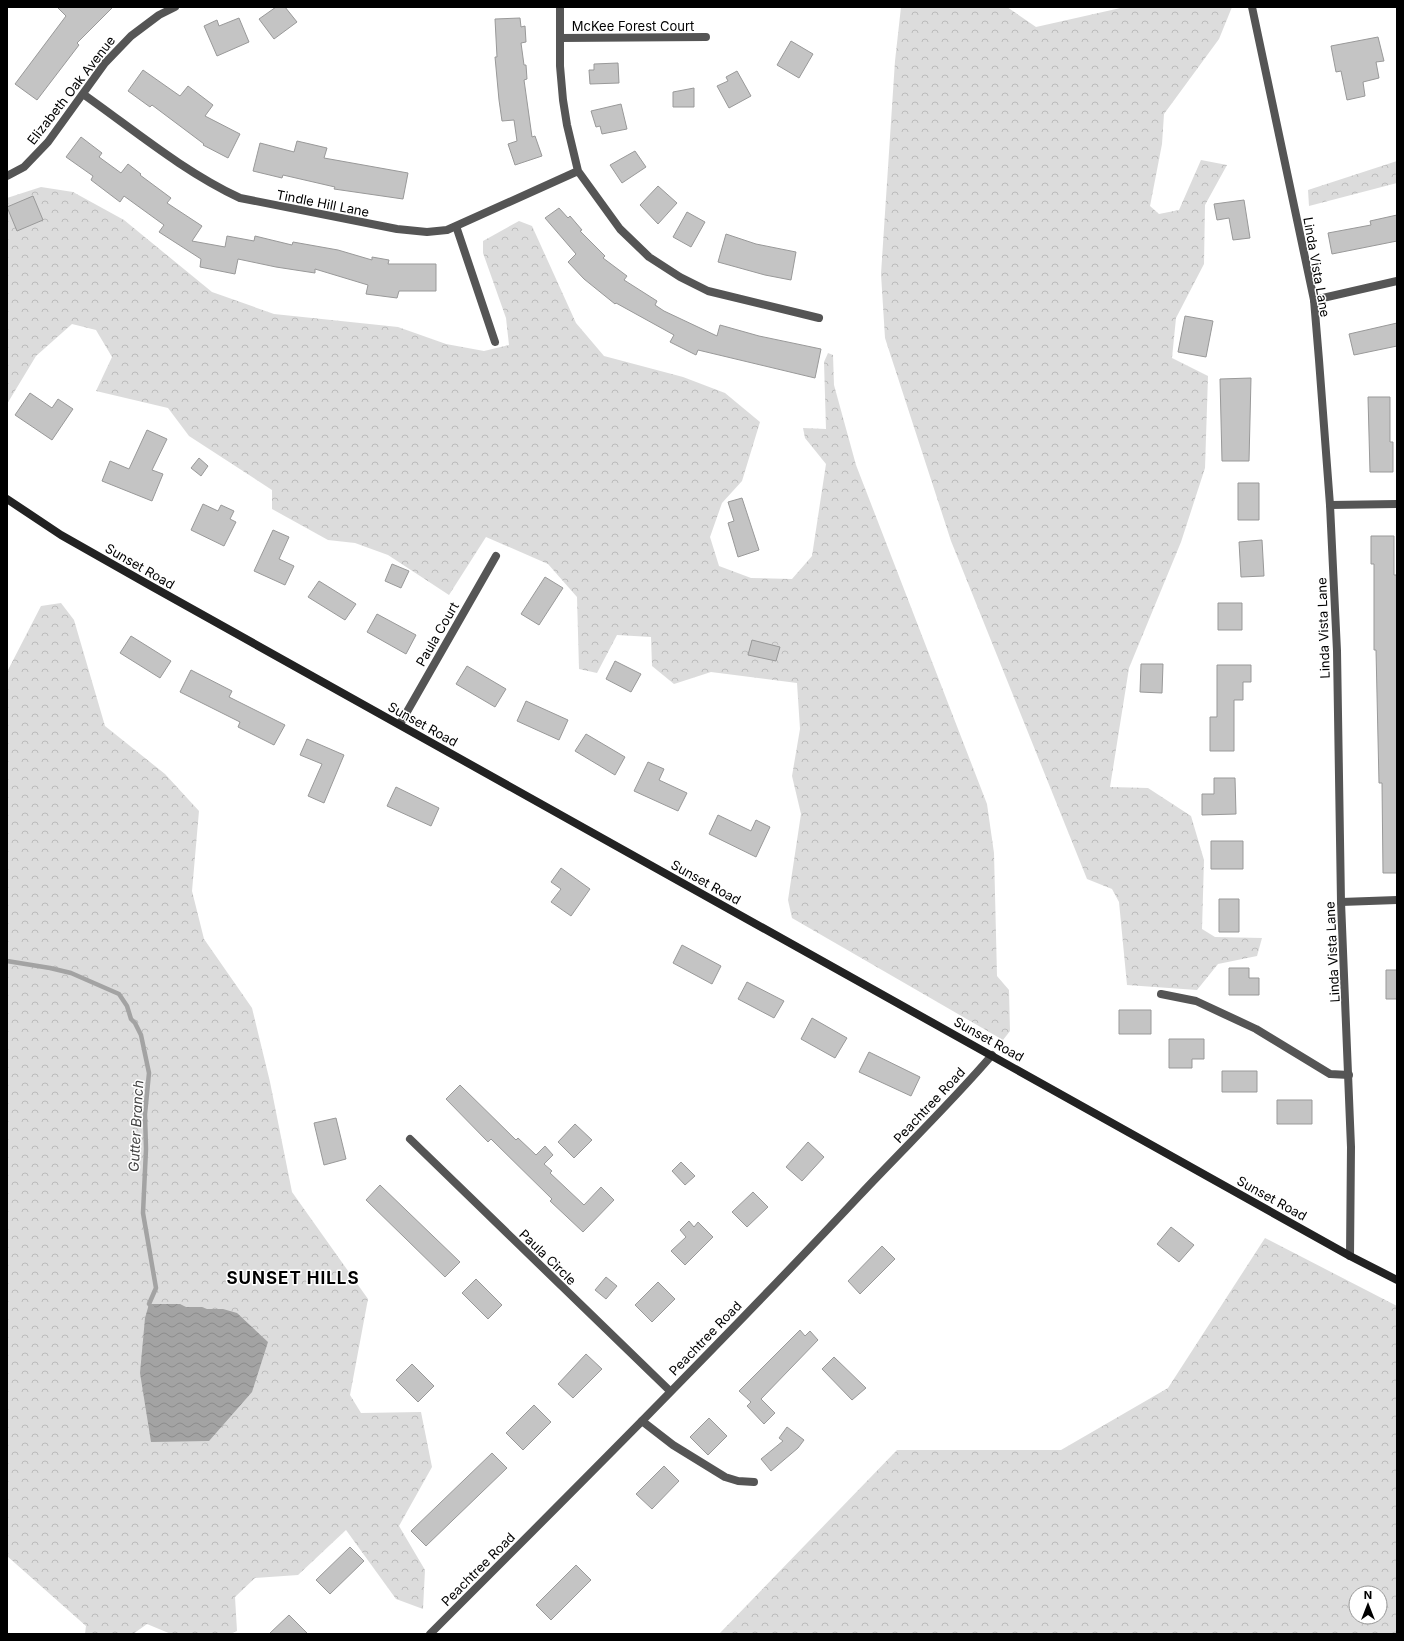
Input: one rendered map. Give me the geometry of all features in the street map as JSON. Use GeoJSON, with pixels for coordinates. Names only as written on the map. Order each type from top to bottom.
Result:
{"type":"FeatureCollection","features":[{"type":"Feature","properties":{"kind":"main road","name":"Sunset Road"},"geometry":{"type":"LineString","coordinates":[[7,499],[61,535],[1350,1256],[1397,1280]]}},
{"type":"Feature","properties":{"kind":"street","name":"Elizabeth Oak Avenue"},"geometry":{"type":"LineString","coordinates":[[7,176],[24,167],[48,142],[105,63],[131,36],[159,15],[175,7]]}},
{"type":"Feature","properties":{"kind":"street"},"geometry":{"type":"LineString","coordinates":[[560,7],[563,100],[567,125],[578,171],[620,230],[649,257],[680,277],[708,291],[819,318]]}},
{"type":"Feature","properties":{"kind":"street","name":"Linda Vista Lane"},"geometry":{"type":"LineString","coordinates":[[1252,7],[1314,300],[1330,505],[1336,650],[1341,902],[1351,1147],[1350,1256]]}},
{"type":"Feature","properties":{"kind":"street","name":"McKee Forest Court"},"geometry":{"type":"LineString","coordinates":[[560,38],[706,37]]}},
{"type":"Feature","properties":{"kind":"street","name":"Tindle Hill Lane"},"geometry":{"type":"LineString","coordinates":[[83,94],[190,170],[218,188],[240,198],[397,230],[427,232],[447,230],[578,171]]}},
{"type":"Feature","properties":{"kind":"street"},"geometry":{"type":"LineString","coordinates":[[456,226],[495,342]]}},
{"type":"Feature","properties":{"kind":"street"},"geometry":{"type":"LineString","coordinates":[[1314,300],[1397,281]]}},
{"type":"Feature","properties":{"kind":"street"},"geometry":{"type":"LineString","coordinates":[[1330,505],[1397,504]]}},
{"type":"Feature","properties":{"kind":"street","name":"Paula Court"},"geometry":{"type":"LineString","coordinates":[[400,724],[496,556]]}},
{"type":"Feature","properties":{"kind":"street"},"geometry":{"type":"LineString","coordinates":[[1341,902],[1397,900]]}},
{"type":"Feature","properties":{"kind":"street"},"geometry":{"type":"LineString","coordinates":[[1161,994],[1196,1001],[1256,1030],[1330,1074],[1349,1075]]}},
{"type":"Feature","properties":{"kind":"street","name":"Peachtree Road"},"geometry":{"type":"LineString","coordinates":[[430,1634],[642,1421],[964,1087],[992,1055]]}},
{"type":"Feature","properties":{"kind":"street","name":"Paula Circle"},"geometry":{"type":"LineString","coordinates":[[410,1138],[670,1391]]}},
{"type":"Feature","properties":{"kind":"street"},"geometry":{"type":"LineString","coordinates":[[642,1421],[673,1445],[725,1477],[738,1481],[754,1482]]}},
{"type":"Feature","properties":{"kind":"green space"},"geometry":{"type":"Polygon","coordinates":[[[901,7],[1007,7],[1036,27],[1125,7],[1232,7],[1219,39],[1164,114],[1162,144],[1150,206],[1159,214],[1179,210],[1201,160],[1227,165],[1205,205],[1204,264],[1176,318],[1172,358],[1208,376],[1205,468],[1181,542],[1129,668],[1110,787],[1148,788],[1191,816],[1204,860],[1202,929],[1215,937],[1262,938],[1257,956],[1218,964],[1197,990],[1127,985],[1119,902],[1112,889],[1087,879],[951,541],[885,338],[881,274],[895,61],[901,7]]]}},
{"type":"Feature","properties":{"kind":"green space"},"geometry":{"type":"Polygon","coordinates":[[[1397,161],[1397,183],[1309,206],[1308,190],[1397,161]]]}},
{"type":"Feature","properties":{"kind":"green space"},"geometry":{"type":"Polygon","coordinates":[[[41,187],[73,192],[124,220],[212,292],[274,314],[398,327],[446,344],[484,351],[509,345],[506,318],[483,253],[483,241],[519,221],[532,226],[576,323],[604,356],[683,377],[725,393],[760,422],[742,481],[722,503],[710,537],[719,566],[751,578],[792,579],[812,556],[826,464],[805,438],[803,428],[826,429],[824,362],[828,353],[833,355],[834,385],[856,465],[987,804],[994,853],[997,976],[1009,990],[1010,1031],[1003,1040],[792,918],[788,900],[801,814],[792,776],[800,729],[797,683],[711,672],[674,684],[652,666],[651,637],[617,635],[597,673],[579,669],[577,597],[548,564],[486,537],[449,595],[388,555],[355,543],[328,540],[272,509],[272,490],[189,436],[168,408],[96,391],[112,357],[96,330],[72,324],[36,356],[7,404],[7,198],[41,187]]]}},
{"type":"Feature","properties":{"kind":"green space"},"geometry":{"type":"Polygon","coordinates":[[[61,603],[74,620],[105,726],[165,774],[199,811],[192,891],[204,939],[252,1008],[270,1082],[292,1192],[368,1299],[350,1395],[361,1413],[421,1412],[432,1467],[399,1526],[425,1570],[423,1609],[396,1599],[346,1530],[298,1575],[255,1578],[235,1597],[237,1631],[229,1634],[171,1634],[147,1624],[133,1634],[85,1634],[86,1626],[7,1556],[7,672],[41,606],[61,603]]]}},
{"type":"Feature","properties":{"kind":"green space"},"geometry":{"type":"Polygon","coordinates":[[[1265,1238],[1397,1306],[1397,1634],[719,1634],[897,1450],[1061,1450],[1168,1388],[1265,1238]]]}},
{"type":"Feature","properties":{"kind":"water"},"geometry":{"type":"Polygon","coordinates":[[[149,1304],[180,1304],[186,1307],[223,1309],[237,1313],[268,1342],[252,1392],[209,1441],[151,1442],[140,1373],[145,1318],[149,1304]]]}},
{"type":"Feature","properties":{"kind":"building"},"geometry":{"type":"Polygon","coordinates":[[[57,7],[113,7],[77,43],[79,45],[37,100],[15,84],[66,16],[57,7]]]}},
{"type":"Feature","properties":{"kind":"building"},"geometry":{"type":"Polygon","coordinates":[[[276,7],[285,7],[297,22],[274,39],[259,19],[276,7]]]}},
{"type":"Feature","properties":{"kind":"building"},"geometry":{"type":"Polygon","coordinates":[[[239,18],[249,42],[217,56],[204,26],[217,20],[219,26],[239,18]]]}},
{"type":"Feature","properties":{"kind":"building"},"geometry":{"type":"Polygon","coordinates":[[[520,18],[521,27],[525,26],[526,42],[521,43],[524,65],[526,65],[527,79],[524,80],[532,137],[535,136],[542,156],[515,165],[508,144],[517,141],[514,120],[502,121],[499,100],[495,57],[497,57],[495,19],[520,18]]]}},
{"type":"Feature","properties":{"kind":"building"},"geometry":{"type":"Polygon","coordinates":[[[1378,37],[1384,61],[1376,62],[1379,78],[1363,82],[1365,96],[1347,100],[1341,71],[1336,72],[1331,46],[1378,37]]]}},
{"type":"Feature","properties":{"kind":"building"},"geometry":{"type":"Polygon","coordinates":[[[791,41],[813,54],[799,78],[777,65],[791,41]]]}},
{"type":"Feature","properties":{"kind":"building"},"geometry":{"type":"Polygon","coordinates":[[[618,63],[619,83],[590,84],[589,70],[594,70],[594,64],[618,63]]]}},
{"type":"Feature","properties":{"kind":"building"},"geometry":{"type":"Polygon","coordinates":[[[143,70],[180,96],[188,86],[213,105],[205,116],[240,134],[228,158],[203,145],[204,144],[152,105],[150,107],[128,91],[143,70]]]}},
{"type":"Feature","properties":{"kind":"building"},"geometry":{"type":"Polygon","coordinates":[[[737,71],[751,96],[729,108],[717,86],[728,81],[726,77],[737,71]]]}},
{"type":"Feature","properties":{"kind":"building"},"geometry":{"type":"Polygon","coordinates":[[[694,88],[694,107],[673,107],[673,92],[694,88]]]}},
{"type":"Feature","properties":{"kind":"building"},"geometry":{"type":"Polygon","coordinates":[[[621,104],[627,129],[602,134],[600,126],[596,127],[591,111],[621,104]]]}},
{"type":"Feature","properties":{"kind":"building"},"geometry":{"type":"Polygon","coordinates":[[[81,137],[102,153],[99,157],[121,173],[128,164],[171,198],[167,203],[202,226],[192,241],[225,247],[227,236],[254,241],[255,236],[292,245],[293,242],[338,250],[372,260],[372,257],[389,260],[388,264],[436,264],[436,291],[399,291],[397,298],[366,294],[368,285],[315,269],[315,273],[238,259],[235,274],[200,267],[201,259],[159,232],[164,225],[124,196],[120,202],[91,180],[93,176],[66,157],[81,137]]]}},
{"type":"Feature","properties":{"kind":"building"},"geometry":{"type":"Polygon","coordinates":[[[297,141],[327,148],[324,158],[408,173],[403,199],[334,189],[335,187],[283,175],[282,178],[253,171],[260,143],[294,152],[297,141]]]}},
{"type":"Feature","properties":{"kind":"building"},"geometry":{"type":"Polygon","coordinates":[[[635,151],[646,167],[622,183],[610,165],[635,151]]]}},
{"type":"Feature","properties":{"kind":"building"},"geometry":{"type":"Polygon","coordinates":[[[658,186],[677,203],[658,224],[640,205],[658,186]]]}},
{"type":"Feature","properties":{"kind":"building"},"geometry":{"type":"Polygon","coordinates":[[[33,196],[43,220],[17,231],[7,207],[33,196]]]}},
{"type":"Feature","properties":{"kind":"building"},"geometry":{"type":"Polygon","coordinates":[[[1244,200],[1250,238],[1233,240],[1229,218],[1217,220],[1214,204],[1244,200]]]}},
{"type":"Feature","properties":{"kind":"building"},"geometry":{"type":"Polygon","coordinates":[[[559,208],[568,218],[570,216],[582,230],[580,231],[605,256],[603,258],[627,276],[624,280],[657,301],[655,305],[664,311],[717,336],[720,325],[759,336],[821,349],[815,378],[698,350],[696,355],[670,342],[674,335],[616,303],[615,304],[584,279],[568,262],[576,254],[545,218],[559,208]]]}},
{"type":"Feature","properties":{"kind":"building"},"geometry":{"type":"Polygon","coordinates":[[[687,212],[705,222],[691,247],[673,237],[687,212]]]}},
{"type":"Feature","properties":{"kind":"building"},"geometry":{"type":"Polygon","coordinates":[[[1397,215],[1397,241],[1332,254],[1328,233],[1371,225],[1370,221],[1397,215]]]}},
{"type":"Feature","properties":{"kind":"building"},"geometry":{"type":"Polygon","coordinates":[[[726,234],[756,244],[796,252],[791,280],[765,275],[718,262],[726,234]]]}},
{"type":"Feature","properties":{"kind":"building"},"geometry":{"type":"Polygon","coordinates":[[[1185,316],[1213,321],[1206,357],[1178,352],[1185,316]]]}},
{"type":"Feature","properties":{"kind":"building"},"geometry":{"type":"Polygon","coordinates":[[[1397,323],[1397,346],[1354,355],[1349,334],[1397,323]]]}},
{"type":"Feature","properties":{"kind":"building"},"geometry":{"type":"Polygon","coordinates":[[[1251,378],[1249,461],[1222,461],[1220,379],[1251,378]]]}},
{"type":"Feature","properties":{"kind":"building"},"geometry":{"type":"Polygon","coordinates":[[[30,393],[52,408],[58,399],[73,409],[52,440],[15,415],[30,393]]]}},
{"type":"Feature","properties":{"kind":"building"},"geometry":{"type":"Polygon","coordinates":[[[1368,397],[1390,397],[1390,442],[1393,442],[1393,472],[1370,472],[1368,397]]]}},
{"type":"Feature","properties":{"kind":"building"},"geometry":{"type":"Polygon","coordinates":[[[147,430],[167,439],[152,470],[163,474],[152,501],[102,481],[110,461],[129,469],[147,430]]]}},
{"type":"Feature","properties":{"kind":"building"},"geometry":{"type":"Polygon","coordinates":[[[199,458],[208,466],[201,476],[191,468],[199,458]]]}},
{"type":"Feature","properties":{"kind":"building"},"geometry":{"type":"Polygon","coordinates":[[[1238,483],[1259,483],[1259,520],[1238,520],[1238,483]]]}},
{"type":"Feature","properties":{"kind":"building"},"geometry":{"type":"Polygon","coordinates":[[[742,498],[759,550],[738,557],[728,523],[734,521],[728,502],[742,498]]]}},
{"type":"Feature","properties":{"kind":"building"},"geometry":{"type":"Polygon","coordinates":[[[203,504],[218,511],[221,505],[234,511],[230,519],[236,522],[224,546],[191,530],[203,504]]]}},
{"type":"Feature","properties":{"kind":"building"},"geometry":{"type":"Polygon","coordinates":[[[273,530],[289,537],[279,559],[294,566],[285,585],[254,571],[273,530]]]}},
{"type":"Feature","properties":{"kind":"building"},"geometry":{"type":"Polygon","coordinates":[[[1371,536],[1394,536],[1394,575],[1397,575],[1397,873],[1383,873],[1382,783],[1379,783],[1376,650],[1374,650],[1374,564],[1371,564],[1371,536]]]}},
{"type":"Feature","properties":{"kind":"building"},"geometry":{"type":"Polygon","coordinates":[[[1262,540],[1264,576],[1241,577],[1239,542],[1262,540]]]}},
{"type":"Feature","properties":{"kind":"building"},"geometry":{"type":"Polygon","coordinates":[[[392,564],[409,571],[401,588],[385,581],[392,564]]]}},
{"type":"Feature","properties":{"kind":"building"},"geometry":{"type":"Polygon","coordinates":[[[545,577],[563,588],[539,625],[521,614],[545,577]]]}},
{"type":"Feature","properties":{"kind":"building"},"geometry":{"type":"Polygon","coordinates":[[[319,581],[356,604],[345,620],[308,597],[319,581]]]}},
{"type":"Feature","properties":{"kind":"building"},"geometry":{"type":"Polygon","coordinates":[[[1218,603],[1242,603],[1242,630],[1218,630],[1218,603]]]}},
{"type":"Feature","properties":{"kind":"building"},"geometry":{"type":"Polygon","coordinates":[[[377,614],[416,635],[406,654],[367,632],[377,614]]]}},
{"type":"Feature","properties":{"kind":"building"},"geometry":{"type":"Polygon","coordinates":[[[131,636],[171,661],[160,678],[120,653],[131,636]]]}},
{"type":"Feature","properties":{"kind":"building"},"geometry":{"type":"Polygon","coordinates":[[[752,640],[780,647],[776,661],[748,655],[752,640]]]}},
{"type":"Feature","properties":{"kind":"building"},"geometry":{"type":"Polygon","coordinates":[[[615,661],[641,674],[631,692],[606,679],[615,661]]]}},
{"type":"Feature","properties":{"kind":"building"},"geometry":{"type":"Polygon","coordinates":[[[1141,664],[1163,664],[1162,693],[1140,692],[1141,664]]]}},
{"type":"Feature","properties":{"kind":"building"},"geometry":{"type":"Polygon","coordinates":[[[1217,665],[1251,665],[1251,682],[1243,682],[1243,700],[1234,700],[1234,751],[1210,751],[1210,717],[1217,717],[1217,665]]]}},
{"type":"Feature","properties":{"kind":"building"},"geometry":{"type":"Polygon","coordinates":[[[467,666],[506,689],[495,707],[456,684],[467,666]]]}},
{"type":"Feature","properties":{"kind":"building"},"geometry":{"type":"Polygon","coordinates":[[[191,670],[232,691],[229,697],[285,725],[274,745],[238,727],[240,722],[180,692],[191,670]]]}},
{"type":"Feature","properties":{"kind":"building"},"geometry":{"type":"Polygon","coordinates":[[[526,701],[568,720],[559,740],[517,721],[526,701]]]}},
{"type":"Feature","properties":{"kind":"building"},"geometry":{"type":"Polygon","coordinates":[[[586,734],[625,757],[615,775],[575,751],[586,734]]]}},
{"type":"Feature","properties":{"kind":"building"},"geometry":{"type":"Polygon","coordinates":[[[307,739],[344,755],[324,803],[308,796],[322,764],[300,755],[307,739]]]}},
{"type":"Feature","properties":{"kind":"building"},"geometry":{"type":"Polygon","coordinates":[[[648,762],[664,769],[659,780],[687,793],[678,811],[634,791],[648,762]]]}},
{"type":"Feature","properties":{"kind":"building"},"geometry":{"type":"Polygon","coordinates":[[[1214,778],[1235,778],[1236,814],[1202,815],[1202,794],[1214,794],[1214,778]]]}},
{"type":"Feature","properties":{"kind":"building"},"geometry":{"type":"Polygon","coordinates":[[[396,787],[439,808],[431,826],[387,806],[396,787]]]}},
{"type":"Feature","properties":{"kind":"building"},"geometry":{"type":"Polygon","coordinates":[[[718,815],[751,831],[756,820],[770,827],[756,857],[709,834],[718,815]]]}},
{"type":"Feature","properties":{"kind":"building"},"geometry":{"type":"Polygon","coordinates":[[[1211,841],[1243,841],[1243,869],[1211,869],[1211,841]]]}},
{"type":"Feature","properties":{"kind":"building"},"geometry":{"type":"Polygon","coordinates":[[[561,868],[590,889],[571,916],[551,902],[561,889],[551,882],[561,868]]]}},
{"type":"Feature","properties":{"kind":"building"},"geometry":{"type":"Polygon","coordinates":[[[1219,899],[1239,899],[1239,932],[1219,932],[1219,899]]]}},
{"type":"Feature","properties":{"kind":"building"},"geometry":{"type":"Polygon","coordinates":[[[682,945],[721,966],[712,984],[673,963],[682,945]]]}},
{"type":"Feature","properties":{"kind":"building"},"geometry":{"type":"Polygon","coordinates":[[[1229,968],[1249,968],[1249,978],[1259,978],[1259,995],[1229,995],[1229,968]]]}},
{"type":"Feature","properties":{"kind":"building"},"geometry":{"type":"Polygon","coordinates":[[[1386,970],[1397,970],[1397,999],[1386,999],[1386,970]]]}},
{"type":"Feature","properties":{"kind":"building"},"geometry":{"type":"Polygon","coordinates":[[[747,982],[784,1001],[774,1018],[738,999],[747,982]]]}},
{"type":"Feature","properties":{"kind":"building"},"geometry":{"type":"Polygon","coordinates":[[[1119,1010],[1151,1010],[1151,1034],[1119,1034],[1119,1010]]]}},
{"type":"Feature","properties":{"kind":"building"},"geometry":{"type":"Polygon","coordinates":[[[812,1018],[847,1038],[835,1058],[801,1039],[812,1018]]]}},
{"type":"Feature","properties":{"kind":"building"},"geometry":{"type":"Polygon","coordinates":[[[1169,1039],[1204,1039],[1204,1059],[1192,1059],[1192,1068],[1169,1068],[1169,1039]]]}},
{"type":"Feature","properties":{"kind":"building"},"geometry":{"type":"Polygon","coordinates":[[[869,1052],[920,1077],[911,1096],[859,1072],[869,1052]]]}},
{"type":"Feature","properties":{"kind":"building"},"geometry":{"type":"Polygon","coordinates":[[[1222,1071],[1257,1071],[1257,1092],[1222,1092],[1222,1071]]]}},
{"type":"Feature","properties":{"kind":"building"},"geometry":{"type":"Polygon","coordinates":[[[460,1085],[516,1140],[518,1138],[536,1155],[545,1146],[553,1155],[544,1164],[552,1171],[550,1173],[584,1205],[601,1187],[614,1200],[583,1232],[550,1201],[552,1199],[491,1139],[488,1142],[446,1099],[460,1085]]]}},
{"type":"Feature","properties":{"kind":"building"},"geometry":{"type":"Polygon","coordinates":[[[1277,1100],[1312,1100],[1312,1124],[1277,1124],[1277,1100]]]}},
{"type":"Feature","properties":{"kind":"building"},"geometry":{"type":"Polygon","coordinates":[[[336,1118],[346,1159],[324,1165],[314,1123],[336,1118]]]}},
{"type":"Feature","properties":{"kind":"building"},"geometry":{"type":"Polygon","coordinates":[[[575,1124],[592,1140],[574,1158],[558,1142],[575,1124]]]}},
{"type":"Feature","properties":{"kind":"building"},"geometry":{"type":"Polygon","coordinates":[[[808,1142],[824,1157],[802,1181],[786,1167],[808,1142]]]}},
{"type":"Feature","properties":{"kind":"building"},"geometry":{"type":"Polygon","coordinates":[[[681,1162],[695,1176],[685,1185],[672,1171],[681,1162]]]}},
{"type":"Feature","properties":{"kind":"building"},"geometry":{"type":"Polygon","coordinates":[[[380,1185],[460,1262],[445,1277],[366,1200],[380,1185]]]}},
{"type":"Feature","properties":{"kind":"building"},"geometry":{"type":"Polygon","coordinates":[[[753,1192],[768,1207],[747,1227],[732,1212],[753,1192]]]}},
{"type":"Feature","properties":{"kind":"building"},"geometry":{"type":"Polygon","coordinates":[[[689,1221],[694,1227],[698,1222],[713,1237],[685,1265],[671,1251],[686,1237],[680,1230],[689,1221]]]}},
{"type":"Feature","properties":{"kind":"building"},"geometry":{"type":"Polygon","coordinates":[[[1171,1227],[1194,1245],[1179,1262],[1157,1244],[1171,1227]]]}},
{"type":"Feature","properties":{"kind":"building"},"geometry":{"type":"Polygon","coordinates":[[[882,1246],[895,1259],[860,1294],[848,1281],[882,1246]]]}},
{"type":"Feature","properties":{"kind":"building"},"geometry":{"type":"Polygon","coordinates":[[[606,1277],[617,1286],[606,1299],[595,1290],[606,1277]]]}},
{"type":"Feature","properties":{"kind":"building"},"geometry":{"type":"Polygon","coordinates":[[[476,1279],[502,1305],[488,1319],[462,1293],[476,1279]]]}},
{"type":"Feature","properties":{"kind":"building"},"geometry":{"type":"Polygon","coordinates":[[[658,1282],[675,1299],[652,1322],[635,1305],[658,1282]]]}},
{"type":"Feature","properties":{"kind":"building"},"geometry":{"type":"Polygon","coordinates":[[[800,1330],[805,1336],[810,1331],[818,1340],[761,1399],[775,1413],[764,1424],[747,1406],[751,1402],[739,1391],[800,1330]]]}},
{"type":"Feature","properties":{"kind":"building"},"geometry":{"type":"Polygon","coordinates":[[[586,1354],[602,1369],[573,1398],[558,1384],[586,1354]]]}},
{"type":"Feature","properties":{"kind":"building"},"geometry":{"type":"Polygon","coordinates":[[[834,1357],[866,1388],[852,1400],[822,1369],[834,1357]]]}},
{"type":"Feature","properties":{"kind":"building"},"geometry":{"type":"Polygon","coordinates":[[[412,1364],[434,1386],[418,1402],[396,1380],[412,1364]]]}},
{"type":"Feature","properties":{"kind":"building"},"geometry":{"type":"Polygon","coordinates":[[[534,1405],[551,1422],[523,1450],[506,1433],[534,1405]]]}},
{"type":"Feature","properties":{"kind":"building"},"geometry":{"type":"Polygon","coordinates":[[[709,1418],[727,1436],[708,1455],[690,1437],[709,1418]]]}},
{"type":"Feature","properties":{"kind":"building"},"geometry":{"type":"Polygon","coordinates":[[[787,1427],[804,1440],[798,1448],[771,1471],[761,1459],[783,1441],[779,1438],[787,1427]]]}},
{"type":"Feature","properties":{"kind":"building"},"geometry":{"type":"Polygon","coordinates":[[[492,1453],[507,1468],[426,1546],[411,1531],[492,1453]]]}},
{"type":"Feature","properties":{"kind":"building"},"geometry":{"type":"Polygon","coordinates":[[[664,1466],[679,1481],[652,1509],[636,1494],[664,1466]]]}},
{"type":"Feature","properties":{"kind":"building"},"geometry":{"type":"Polygon","coordinates":[[[350,1547],[364,1561],[330,1594],[316,1580],[350,1547]]]}},
{"type":"Feature","properties":{"kind":"building"},"geometry":{"type":"Polygon","coordinates":[[[576,1565],[591,1580],[551,1620],[536,1605],[576,1565]]]}},
{"type":"Feature","properties":{"kind":"building"},"geometry":{"type":"Polygon","coordinates":[[[289,1615],[308,1634],[269,1634],[289,1615]]]}},
{"type":"Feature","properties":{"kind":"waterway","name":"Gutter Branch"},"geometry":{"type":"LineString","coordinates":[[7,961],[71,973],[119,994],[127,1006],[131,1019],[135,1023],[141,1035],[149,1073],[145,1114],[146,1149],[143,1213],[156,1288],[149,1304],[152,1307]]}},
{"type":"Feature","properties":{"kind":"district","name":"SUNSET HILLS"},"geometry":{"type":"Point","coordinates":[293,1278]}}]}
